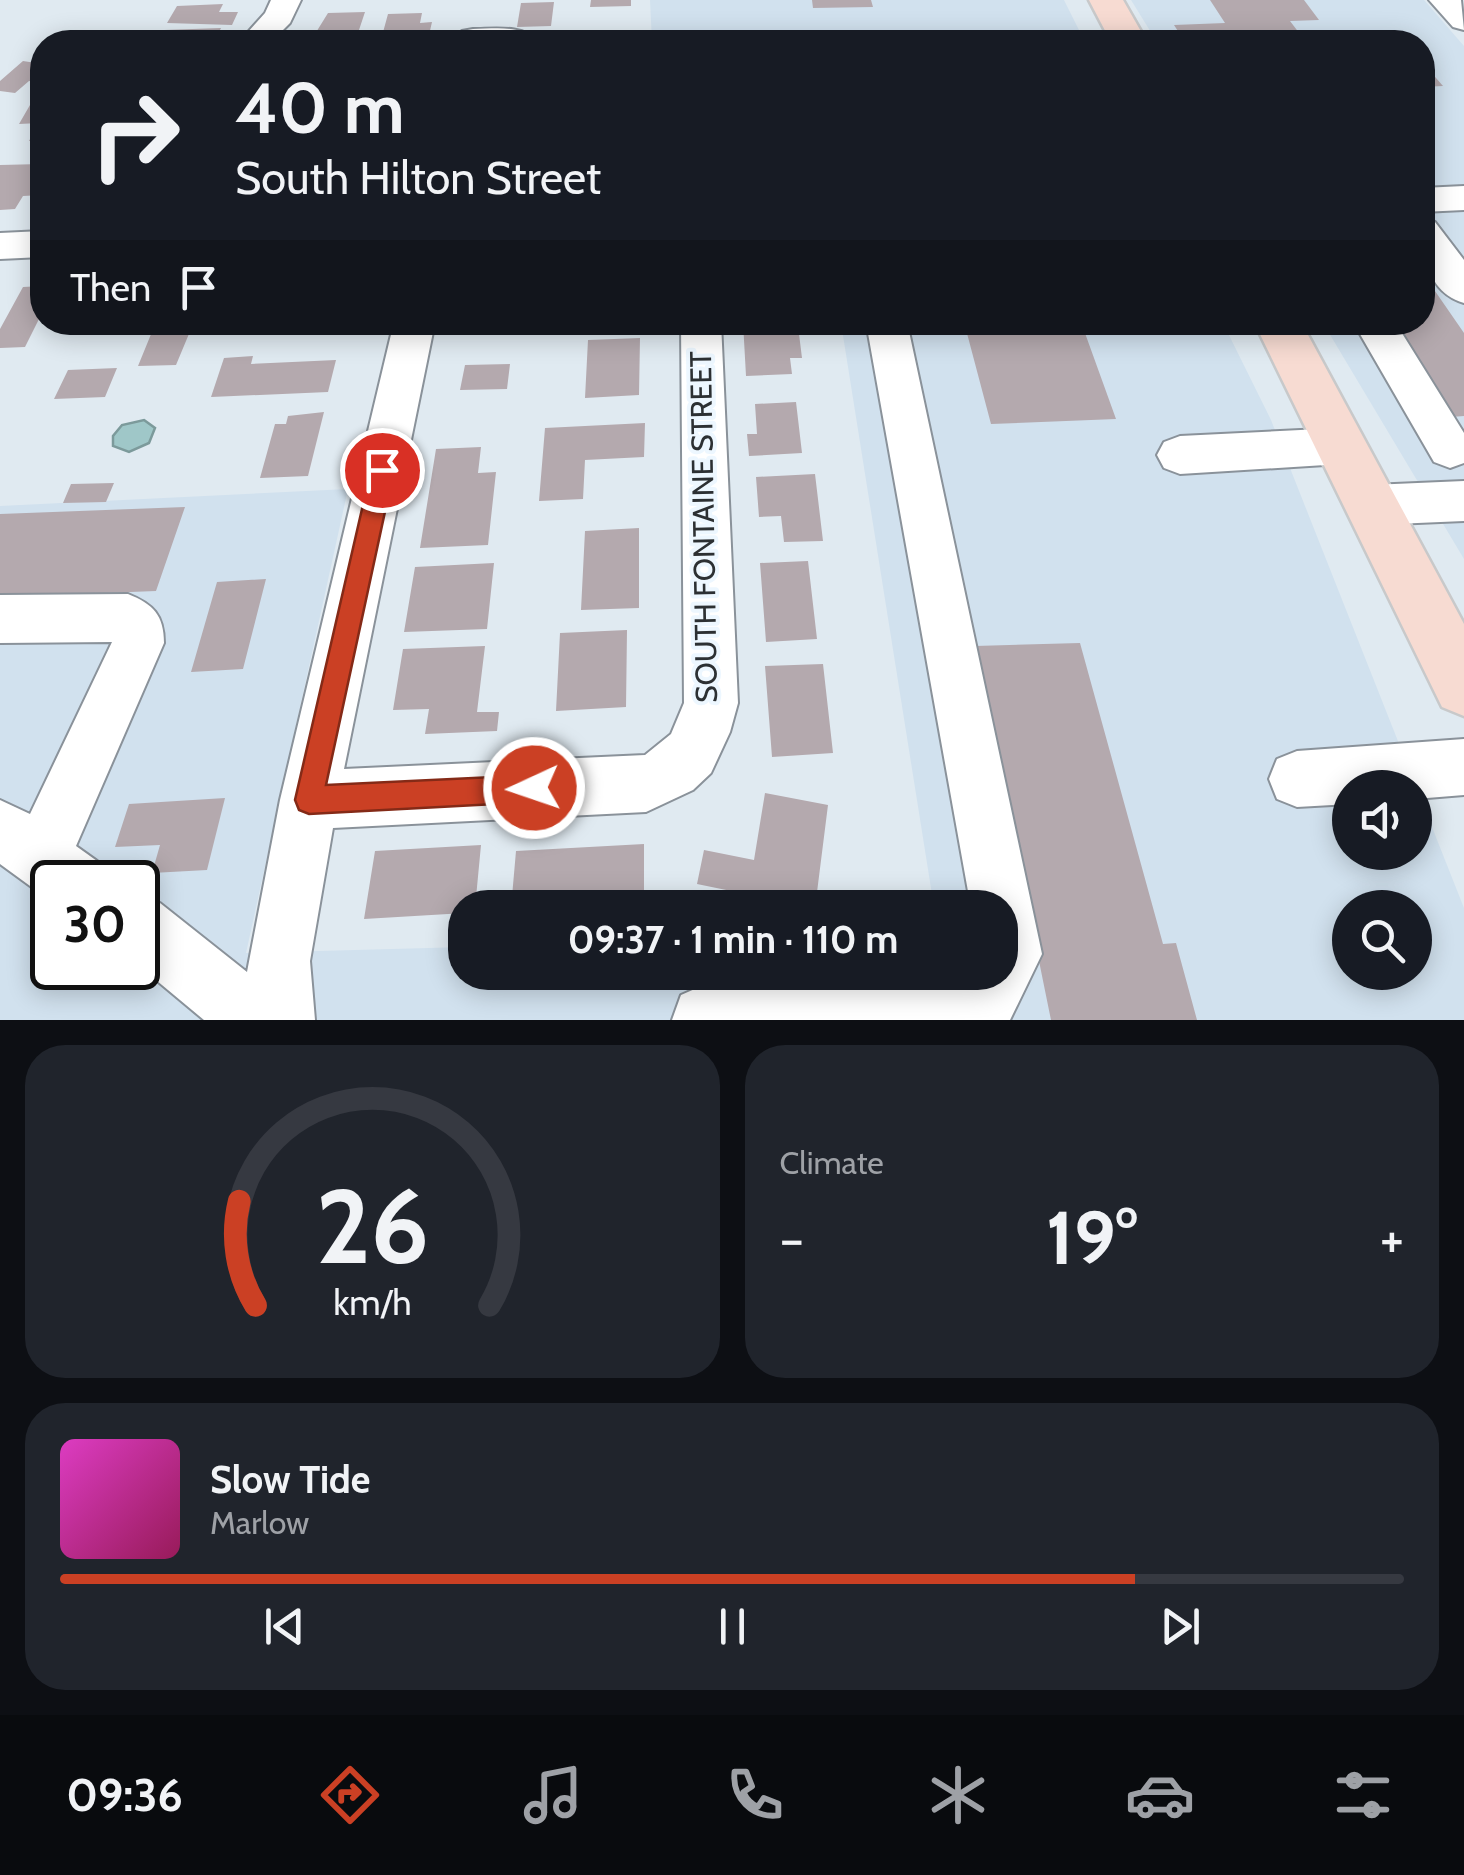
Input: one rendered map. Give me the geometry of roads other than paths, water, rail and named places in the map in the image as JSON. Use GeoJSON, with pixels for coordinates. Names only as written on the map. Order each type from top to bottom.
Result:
{"type":"FeatureCollection","features":[{"type":"Feature","properties":{"kind":"main road"},"geometry":{"type":"LineString","coordinates":[[1106,0],[1122,30]]}},
{"type":"Feature","properties":{"kind":"main road"},"geometry":{"type":"LineString","coordinates":[[1284,335],[1464,686]]}},
{"type":"Feature","properties":{"kind":"street"},"geometry":{"type":"LineString","coordinates":[[266,30],[286,0]]}},
{"type":"Feature","properties":{"kind":"street"},"geometry":{"type":"LineString","coordinates":[[474,30],[480,0]]}},
{"type":"Feature","properties":{"kind":"street"},"geometry":{"type":"LineString","coordinates":[[1444,0],[1464,22]]}},
{"type":"Feature","properties":{"kind":"street"},"geometry":{"type":"LineString","coordinates":[[1435,199],[1464,198]]}},
{"type":"Feature","properties":{"kind":"street"},"geometry":{"type":"LineString","coordinates":[[1436,243],[1464,289]]}},
{"type":"Feature","properties":{"kind":"street"},"geometry":{"type":"LineString","coordinates":[[0,246],[30,245]]}},
{"type":"Feature","properties":{"kind":"street"},"geometry":{"type":"LineString","coordinates":[[160,943],[254,1019],[281,1000],[309,800],[412,335]]}},
{"type":"Feature","properties":{"kind":"street","name":"SOUTH FONTAINE STREET"},"geometry":{"type":"LineString","coordinates":[[309,800],[646,783],[673,773],[692,754],[705,728],[710,703],[701,335]]}},
{"type":"Feature","properties":{"kind":"street"},"geometry":{"type":"LineString","coordinates":[[704,1018],[984,1004],[1012,954],[889,335]]}},
{"type":"Feature","properties":{"kind":"street"},"geometry":{"type":"LineString","coordinates":[[1371,505],[1450,502],[1457,448],[1382,335]]}},
{"type":"Feature","properties":{"kind":"street"},"geometry":{"type":"LineString","coordinates":[[1180,455],[1341,446]]}},
{"type":"Feature","properties":{"kind":"street"},"geometry":{"type":"LineString","coordinates":[[0,619],[128,618],[138,627],[138,642],[38,857]]}},
{"type":"Feature","properties":{"kind":"street"},"geometry":{"type":"LineString","coordinates":[[1298,779],[1464,767]]}}]}
